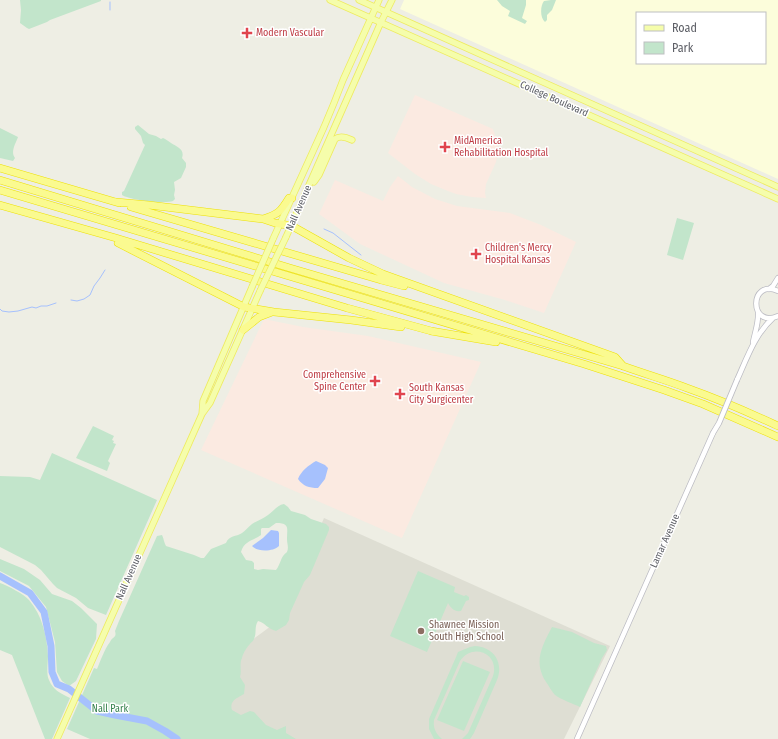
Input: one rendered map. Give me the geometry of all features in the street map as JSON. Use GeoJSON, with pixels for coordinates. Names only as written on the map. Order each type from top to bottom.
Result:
{"type":"FeatureCollection","features":[{"type":"Feature","properties":{"kind":"highway"},"geometry":{"type":"LineString","coordinates":[[0,168],[381,280],[442,296]]}},
{"type":"Feature","properties":{"kind":"highway"},"geometry":{"type":"LineString","coordinates":[[0,180],[290,268],[623,366],[714,398],[778,426]]}},
{"type":"Feature","properties":{"kind":"highway"},"geometry":{"type":"LineString","coordinates":[[0,190],[611,373],[703,404],[778,438]]}},
{"type":"Feature","properties":{"kind":"highway"},"geometry":{"type":"LineString","coordinates":[[263,219],[278,213],[289,198],[292,198]]}},
{"type":"Feature","properties":{"kind":"highway"},"geometry":{"type":"LineString","coordinates":[[116,202],[263,219],[292,226],[370,268],[442,296],[615,357],[623,366]]}},
{"type":"Feature","properties":{"kind":"highway"},"geometry":{"type":"LineString","coordinates":[[0,205],[116,238],[354,310],[435,332]]}},
{"type":"Feature","properties":{"kind":"highway"},"geometry":{"type":"LineString","coordinates":[[99,234],[244,306],[274,312],[351,320],[435,332],[527,347]]}},
{"type":"Feature","properties":{"kind":"highway"},"geometry":{"type":"LineString","coordinates":[[243,330],[259,317],[274,312]]}},
{"type":"Feature","properties":{"kind":"main road","name":"College Boulevard"},"geometry":{"type":"LineString","coordinates":[[330,0],[778,199]]}},
{"type":"Feature","properties":{"kind":"main road","name":"College Boulevard"},"geometry":{"type":"LineString","coordinates":[[359,0],[778,187]]}},
{"type":"Feature","properties":{"kind":"main road","name":"Nall Avenue"},"geometry":{"type":"LineString","coordinates":[[202,414],[203,401],[379,0]]}},
{"type":"Feature","properties":{"kind":"main road","name":"Nall Avenue"},"geometry":{"type":"LineString","coordinates":[[57,739],[202,414],[210,403],[252,308],[292,226],[392,0]]}},
{"type":"Feature","properties":{"kind":"main road"},"geometry":{"type":"LineString","coordinates":[[307,192],[318,175],[335,139],[342,137],[352,140]]}},
{"type":"Feature","properties":{"kind":"street"},"geometry":{"type":"LineString","coordinates":[[769,289],[778,278]]}},
{"type":"Feature","properties":{"kind":"street"},"geometry":{"type":"LineString","coordinates":[[769,289],[778,291]]}},
{"type":"Feature","properties":{"kind":"street","name":"Lamar Avenue"},"geometry":{"type":"LineString","coordinates":[[753,344],[758,321],[756,298],[760,293],[769,289]]}},
{"type":"Feature","properties":{"kind":"street"},"geometry":{"type":"LineString","coordinates":[[758,312],[764,317],[776,317]]}},
{"type":"Feature","properties":{"kind":"street","name":"Lamar Avenue"},"geometry":{"type":"LineString","coordinates":[[577,739],[753,344],[766,325],[776,317]]}},
{"type":"Feature","properties":{"kind":"shaded area"},"geometry":{"type":"Polygon","coordinates":[[[404,0],[778,0],[778,179],[400,9],[404,0]]]}},
{"type":"Feature","properties":{"kind":"shaded area","name":"MidAmerica Rehabilitation Hospital"},"geometry":{"type":"Polygon","coordinates":[[[415,95],[493,129],[498,144],[498,151],[496,162],[486,184],[486,198],[456,194],[431,184],[415,174],[388,153],[415,95]]]}},
{"type":"Feature","properties":{"kind":"shaded area","name":"Children's Mercy Hospital Kansas"},"geometry":{"type":"Polygon","coordinates":[[[398,176],[412,187],[435,199],[457,206],[510,213],[541,225],[576,242],[544,313],[505,300],[444,283],[360,244],[319,214],[335,180],[383,201],[390,187],[398,176]]]}},
{"type":"Feature","properties":{"kind":"shaded area"},"geometry":{"type":"Polygon","coordinates":[[[264,319],[303,327],[368,336],[481,362],[402,538],[201,450],[264,319]]]}},
{"type":"Feature","properties":{"kind":"shaded area","name":"Shawnee Mission South High School"},"geometry":{"type":"Polygon","coordinates":[[[324,518],[610,646],[564,739],[265,739],[227,721],[236,667],[248,643],[282,618],[324,518]]]}},
{"type":"Feature","properties":{"kind":"green space"},"geometry":{"type":"Polygon","coordinates":[[[20,0],[101,1],[29,29],[20,23],[20,0]]]}},
{"type":"Feature","properties":{"kind":"green space"},"geometry":{"type":"Polygon","coordinates":[[[497,0],[526,0],[522,18],[527,21],[525,24],[508,16],[510,11],[502,6],[497,0]]]}},
{"type":"Feature","properties":{"kind":"green space"},"geometry":{"type":"Polygon","coordinates":[[[556,0],[552,10],[547,15],[547,20],[545,22],[541,15],[542,6],[544,1],[556,0]]]}},
{"type":"Feature","properties":{"kind":"green space"},"geometry":{"type":"Polygon","coordinates":[[[138,125],[149,134],[161,139],[166,139],[182,152],[182,158],[186,163],[186,167],[181,178],[174,182],[175,199],[173,201],[147,201],[122,195],[122,192],[124,191],[145,145],[141,136],[135,129],[138,125]]]}},
{"type":"Feature","properties":{"kind":"green space"},"geometry":{"type":"Polygon","coordinates":[[[0,128],[18,137],[13,150],[15,158],[13,161],[0,158],[0,128]]]}},
{"type":"Feature","properties":{"kind":"green space"},"geometry":{"type":"Polygon","coordinates":[[[677,218],[694,223],[683,260],[667,255],[677,218]]]}},
{"type":"Feature","properties":{"kind":"green space"},"geometry":{"type":"Polygon","coordinates":[[[93,426],[114,436],[112,440],[114,441],[113,443],[116,444],[108,461],[110,463],[107,471],[76,458],[93,426]]]}},
{"type":"Feature","properties":{"kind":"green space"},"geometry":{"type":"Polygon","coordinates":[[[52,453],[157,500],[106,615],[88,608],[76,598],[57,588],[35,565],[0,547],[0,476],[30,477],[40,480],[52,453]]]}},
{"type":"Feature","properties":{"kind":"green space","name":"Nall Park"},"geometry":{"type":"Polygon","coordinates":[[[284,504],[291,511],[326,524],[329,527],[329,530],[310,575],[304,582],[286,625],[276,631],[258,621],[254,639],[245,650],[241,660],[240,677],[245,685],[244,694],[234,700],[231,707],[232,710],[241,715],[250,711],[254,712],[266,725],[277,730],[286,726],[286,733],[296,739],[90,739],[67,729],[94,668],[97,669],[106,648],[115,636],[115,631],[119,621],[157,536],[162,535],[166,546],[204,558],[211,549],[226,543],[231,537],[242,533],[252,524],[284,504]],[[276,523],[269,528],[262,528],[261,535],[247,543],[242,548],[241,552],[246,560],[254,563],[254,569],[276,570],[283,556],[287,552],[287,527],[286,525],[276,523]]]}},
{"type":"Feature","properties":{"kind":"green space"},"geometry":{"type":"Polygon","coordinates":[[[0,559],[24,569],[40,580],[52,594],[72,601],[97,624],[96,639],[76,681],[69,686],[62,681],[57,672],[55,642],[46,607],[29,586],[0,571],[0,559]]]}},
{"type":"Feature","properties":{"kind":"green space"},"geometry":{"type":"Polygon","coordinates":[[[418,571],[455,587],[454,592],[469,597],[469,600],[466,601],[461,611],[456,611],[448,603],[427,652],[390,636],[418,571]]]}},
{"type":"Feature","properties":{"kind":"green space"},"geometry":{"type":"Polygon","coordinates":[[[0,583],[23,595],[34,606],[45,633],[48,656],[48,678],[55,689],[70,698],[52,739],[45,739],[12,655],[0,650],[0,583]]]}},
{"type":"Feature","properties":{"kind":"green space"},"geometry":{"type":"Polygon","coordinates":[[[552,627],[572,632],[594,643],[606,646],[607,650],[580,707],[555,695],[542,675],[540,668],[540,654],[552,627]]]}},
{"type":"Feature","properties":{"kind":"green space"},"geometry":{"type":"Polygon","coordinates":[[[475,646],[487,649],[496,657],[499,674],[474,733],[470,739],[462,739],[468,733],[493,676],[494,668],[493,662],[489,657],[484,653],[478,652],[472,652],[465,655],[460,661],[434,720],[435,731],[442,739],[434,739],[429,729],[429,719],[458,652],[475,646]]]}},
{"type":"Feature","properties":{"kind":"green space"},"geometry":{"type":"Polygon","coordinates":[[[463,661],[490,672],[464,731],[437,720],[463,661]]]}},
{"type":"Feature","properties":{"kind":"water"},"geometry":{"type":"Polygon","coordinates":[[[316,461],[328,468],[325,479],[318,488],[312,488],[306,486],[298,479],[306,468],[316,461]]]}},
{"type":"Feature","properties":{"kind":"water"},"geometry":{"type":"Polygon","coordinates":[[[271,530],[278,531],[279,533],[279,546],[273,549],[265,550],[257,549],[252,546],[263,538],[271,530]]]}},
{"type":"Feature","properties":{"kind":"waterway"},"geometry":{"type":"LineString","coordinates":[[110,2],[110,10]]}},
{"type":"Feature","properties":{"kind":"waterway"},"geometry":{"type":"LineString","coordinates":[[324,229],[333,233],[361,255]]}},
{"type":"Feature","properties":{"kind":"waterway"},"geometry":{"type":"LineString","coordinates":[[71,300],[77,301],[90,295],[94,286],[105,270]]}},
{"type":"Feature","properties":{"kind":"waterway"},"geometry":{"type":"LineString","coordinates":[[0,309],[2,311],[9,312],[32,307],[36,308],[47,306],[56,303]]}},
{"type":"Feature","properties":{"kind":"waterway"},"geometry":{"type":"LineString","coordinates":[[0,576],[30,593],[44,612],[51,646],[52,672],[57,684],[69,689],[97,711],[147,721],[177,739]]}},
{"type":"Feature","properties":{"kind":"place","name":"Modern Vascular"},"geometry":{"type":"Point","coordinates":[247,33]}},
{"type":"Feature","properties":{"kind":"place","name":"MidAmerica Rehabilitation Hospital"},"geometry":{"type":"Point","coordinates":[445,147]}},
{"type":"Feature","properties":{"kind":"place","name":"Children's Mercy Hospital Kansas"},"geometry":{"type":"Point","coordinates":[476,254]}},
{"type":"Feature","properties":{"kind":"place","name":"Comprehensive Spine Center"},"geometry":{"type":"Point","coordinates":[375,381]}},
{"type":"Feature","properties":{"kind":"place","name":"South Kansas City Surgicenter"},"geometry":{"type":"Point","coordinates":[400,394]}},
{"type":"Feature","properties":{"kind":"place","name":"Shawnee Mission South High School"},"geometry":{"type":"Point","coordinates":[421,631]}}]}
